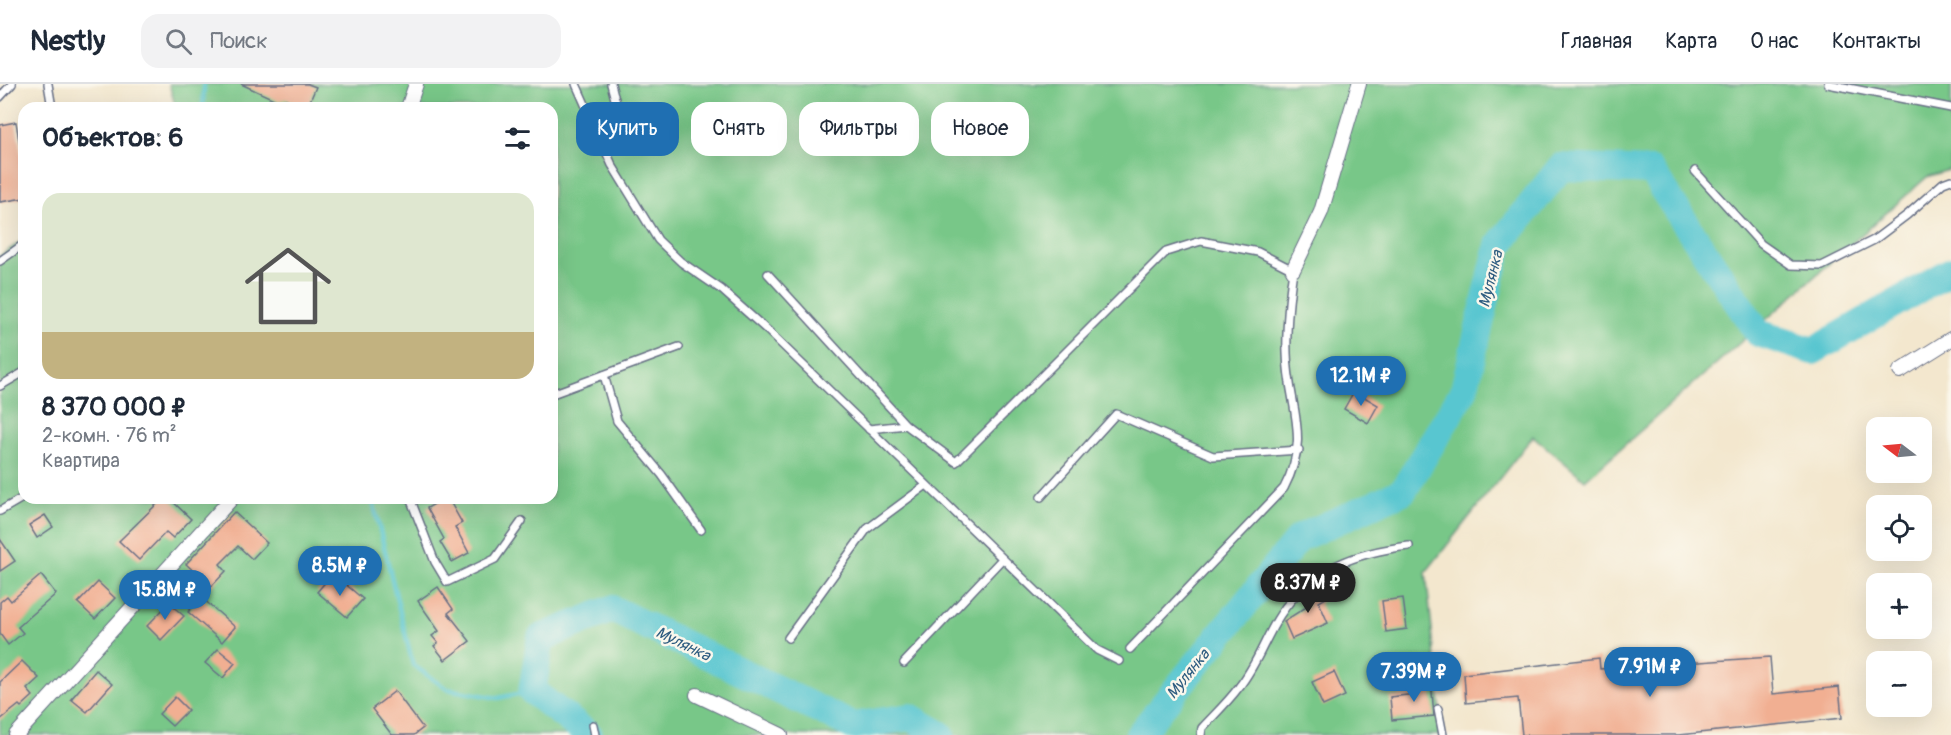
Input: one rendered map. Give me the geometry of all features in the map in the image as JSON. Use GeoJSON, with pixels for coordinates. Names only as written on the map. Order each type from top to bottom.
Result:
{"type":"FeatureCollection","features":[{"type":"Feature","properties":{"kind":"street"},"geometry":{"type":"LineString","coordinates":[[410,102],[416,84]]}},
{"type":"Feature","properties":{"kind":"street"},"geometry":{"type":"LineString","coordinates":[[1293,270],[1321,212],[1359,84]]}},
{"type":"Feature","properties":{"kind":"street"},"geometry":{"type":"LineString","coordinates":[[1900,371],[1951,339]]}},
{"type":"Feature","properties":{"kind":"street"},"geometry":{"type":"LineString","coordinates":[[16,735],[227,504]]}},
{"type":"Feature","properties":{"kind":"street"},"geometry":{"type":"LineString","coordinates":[[697,695],[781,735]]}},
{"type":"Feature","properties":{"kind":"lane"},"geometry":{"type":"LineString","coordinates":[[0,97],[12,84]]}},
{"type":"Feature","properties":{"kind":"lane"},"geometry":{"type":"LineString","coordinates":[[48,84],[51,102]]}},
{"type":"Feature","properties":{"kind":"lane"},"geometry":{"type":"LineString","coordinates":[[576,84],[612,165],[657,240],[681,262],[722,290],[768,331],[1097,651],[1119,661]]}},
{"type":"Feature","properties":{"kind":"lane"},"geometry":{"type":"LineString","coordinates":[[611,84],[616,102]]}},
{"type":"Feature","properties":{"kind":"lane"},"geometry":{"type":"LineString","coordinates":[[1828,84],[1951,108]]}},
{"type":"Feature","properties":{"kind":"lane"},"geometry":{"type":"LineString","coordinates":[[1695,171],[1761,244],[1791,265],[1822,266],[1874,240],[1943,183],[1951,180]]}},
{"type":"Feature","properties":{"kind":"lane"},"geometry":{"type":"LineString","coordinates":[[768,274],[906,425],[956,462],[1166,252],[1201,240],[1258,252],[1293,270],[1288,306],[1287,354],[1298,426],[1299,450],[1294,469],[1284,488],[1130,649]]}},
{"type":"Feature","properties":{"kind":"lane"},"geometry":{"type":"LineString","coordinates":[[0,261],[18,248]]}},
{"type":"Feature","properties":{"kind":"lane"},"geometry":{"type":"LineString","coordinates":[[558,392],[679,347]]}},
{"type":"Feature","properties":{"kind":"lane"},"geometry":{"type":"LineString","coordinates":[[604,375],[617,421],[662,475],[701,530]]}},
{"type":"Feature","properties":{"kind":"lane"},"geometry":{"type":"LineString","coordinates":[[0,386],[18,376]]}},
{"type":"Feature","properties":{"kind":"lane"},"geometry":{"type":"LineString","coordinates":[[1041,497],[1116,414],[1213,456],[1299,450]]}},
{"type":"Feature","properties":{"kind":"lane"},"geometry":{"type":"LineString","coordinates":[[869,429],[906,425]]}},
{"type":"Feature","properties":{"kind":"lane"},"geometry":{"type":"LineString","coordinates":[[788,638],[867,529],[925,486]]}},
{"type":"Feature","properties":{"kind":"lane"},"geometry":{"type":"LineString","coordinates":[[0,511],[18,500]]}},
{"type":"Feature","properties":{"kind":"lane"},"geometry":{"type":"LineString","coordinates":[[412,504],[435,562],[447,582],[495,559],[522,521]]}},
{"type":"Feature","properties":{"kind":"lane"},"geometry":{"type":"LineString","coordinates":[[1200,735],[1202,728],[1240,687],[1280,615],[1298,591],[1316,575],[1349,560],[1376,550],[1409,546]]}},
{"type":"Feature","properties":{"kind":"lane"},"geometry":{"type":"LineString","coordinates":[[904,663],[1002,560]]}},
{"type":"Feature","properties":{"kind":"lane"},"geometry":{"type":"LineString","coordinates":[[1438,709],[1443,735]]}},
{"type":"Feature","properties":{"kind":"lane"},"geometry":{"type":"LineString","coordinates":[[593,725],[595,735]]}},
{"type":"Feature","properties":{"kind":"green space"},"geometry":{"type":"Polygon","coordinates":[[[169,84],[1951,84],[1951,169],[1927,177],[1585,480],[1533,436],[1426,572],[1443,735],[0,735],[0,256],[18,243],[18,504],[558,504],[558,102],[174,102],[169,84]]]}},
{"type":"Feature","properties":{"kind":"building"},"geometry":{"type":"Polygon","coordinates":[[[241,84],[308,84],[316,87],[310,102],[293,102],[286,99],[278,101],[241,84]]]}},
{"type":"Feature","properties":{"kind":"building"},"geometry":{"type":"Polygon","coordinates":[[[16,122],[18,199],[0,202],[0,125],[16,122]]]}},
{"type":"Feature","properties":{"kind":"building"},"geometry":{"type":"Polygon","coordinates":[[[1354,391],[1378,405],[1368,423],[1344,409],[1354,391]]]}},
{"type":"Feature","properties":{"kind":"building"},"geometry":{"type":"Polygon","coordinates":[[[157,504],[175,504],[191,519],[173,538],[166,532],[139,560],[119,541],[157,504]]]}},
{"type":"Feature","properties":{"kind":"building"},"geometry":{"type":"Polygon","coordinates":[[[434,504],[451,504],[462,523],[455,527],[469,553],[452,562],[440,542],[444,539],[427,508],[434,504]]]}},
{"type":"Feature","properties":{"kind":"building"},"geometry":{"type":"Polygon","coordinates":[[[234,512],[267,543],[252,559],[238,546],[220,564],[226,571],[211,587],[186,564],[234,512]]]}},
{"type":"Feature","properties":{"kind":"building"},"geometry":{"type":"Polygon","coordinates":[[[45,515],[53,527],[37,538],[29,525],[45,515]]]}},
{"type":"Feature","properties":{"kind":"building"},"geometry":{"type":"Polygon","coordinates":[[[0,539],[15,561],[0,571],[0,539]]]}},
{"type":"Feature","properties":{"kind":"building"},"geometry":{"type":"Polygon","coordinates":[[[41,575],[56,594],[18,627],[23,633],[8,645],[0,634],[0,602],[7,596],[11,601],[41,575]]]}},
{"type":"Feature","properties":{"kind":"building"},"geometry":{"type":"Polygon","coordinates":[[[328,579],[339,589],[344,583],[363,599],[347,617],[317,592],[328,579]]]}},
{"type":"Feature","properties":{"kind":"building"},"geometry":{"type":"Polygon","coordinates":[[[98,582],[115,598],[95,619],[78,603],[98,582]]]}},
{"type":"Feature","properties":{"kind":"building"},"geometry":{"type":"Polygon","coordinates":[[[1319,582],[1326,598],[1319,602],[1328,623],[1292,639],[1284,621],[1308,606],[1304,596],[1319,582]]]}},
{"type":"Feature","properties":{"kind":"building"},"geometry":{"type":"Polygon","coordinates":[[[438,587],[453,609],[448,613],[470,641],[445,660],[434,646],[438,643],[432,636],[439,631],[418,601],[438,587]]]}},
{"type":"Feature","properties":{"kind":"building"},"geometry":{"type":"Polygon","coordinates":[[[201,597],[235,627],[222,642],[188,612],[201,597]]]}},
{"type":"Feature","properties":{"kind":"building"},"geometry":{"type":"Polygon","coordinates":[[[1403,598],[1407,629],[1386,632],[1382,601],[1403,598]]]}},
{"type":"Feature","properties":{"kind":"building"},"geometry":{"type":"Polygon","coordinates":[[[169,603],[184,616],[161,640],[147,626],[169,603]]]}},
{"type":"Feature","properties":{"kind":"building"},"geometry":{"type":"Polygon","coordinates":[[[218,649],[235,663],[223,678],[205,663],[218,649]]]}},
{"type":"Feature","properties":{"kind":"building"},"geometry":{"type":"Polygon","coordinates":[[[1770,657],[1773,694],[1839,687],[1842,718],[1679,735],[1522,735],[1518,698],[1466,703],[1464,674],[1599,658],[1600,669],[1770,657]]]}},
{"type":"Feature","properties":{"kind":"building"},"geometry":{"type":"Polygon","coordinates":[[[22,661],[39,678],[27,689],[33,696],[21,707],[19,705],[0,720],[0,682],[22,661]]]}},
{"type":"Feature","properties":{"kind":"building"},"geometry":{"type":"Polygon","coordinates":[[[96,670],[112,684],[87,712],[71,699],[96,670]]]}},
{"type":"Feature","properties":{"kind":"building"},"geometry":{"type":"Polygon","coordinates":[[[1334,672],[1345,696],[1323,706],[1312,682],[1334,672]]]}},
{"type":"Feature","properties":{"kind":"building"},"geometry":{"type":"Polygon","coordinates":[[[1431,680],[1434,716],[1392,720],[1390,697],[1416,694],[1415,682],[1431,680]]]}},
{"type":"Feature","properties":{"kind":"building"},"geometry":{"type":"Polygon","coordinates":[[[395,691],[423,728],[414,735],[392,735],[372,709],[395,691]]]}},
{"type":"Feature","properties":{"kind":"building"},"geometry":{"type":"Polygon","coordinates":[[[175,697],[188,710],[172,726],[159,714],[175,697]]]}},
{"type":"Feature","properties":{"kind":"waterway"},"geometry":{"type":"LineString","coordinates":[[203,102],[204,84]]}},
{"type":"Feature","properties":{"kind":"waterway","name":"Мулянка"},"geometry":{"type":"LineString","coordinates":[[1139,735],[1299,538],[1403,491],[1464,390],[1499,245],[1561,167],[1651,171],[1758,333],[1813,351],[1951,271]]}},
{"type":"Feature","properties":{"kind":"waterway"},"geometry":{"type":"LineString","coordinates":[[373,504],[413,665],[447,689],[498,698],[532,691]]}},
{"type":"Feature","properties":{"kind":"waterway","name":"Мулянка"},"geometry":{"type":"LineString","coordinates":[[589,735],[532,691],[541,638],[612,609],[853,726],[910,717],[941,735]]}}]}
